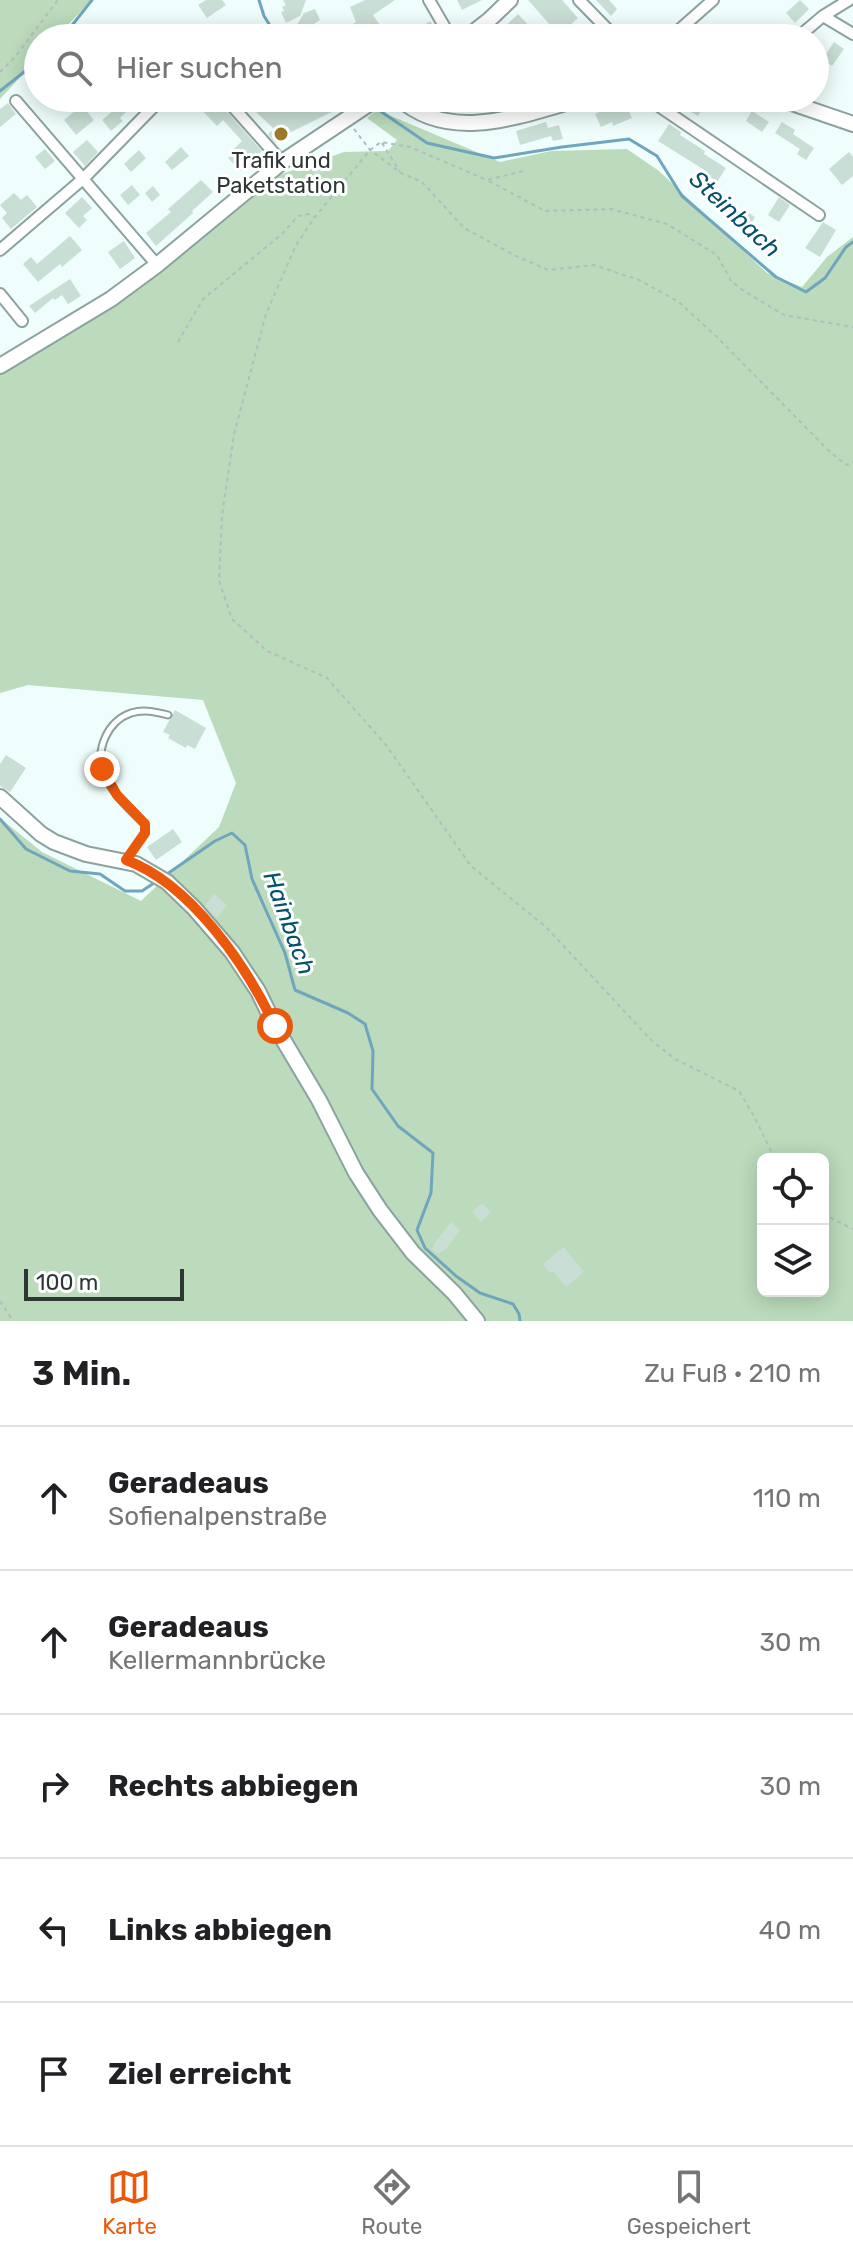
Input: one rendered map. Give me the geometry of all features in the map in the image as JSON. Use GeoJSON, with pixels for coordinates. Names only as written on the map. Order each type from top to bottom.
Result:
{"type":"FeatureCollection","features":[{"type":"Feature","properties":{"kind":"street"},"geometry":{"type":"LineString","coordinates":[[429,0],[443,24]]}},
{"type":"Feature","properties":{"kind":"street"},"geometry":{"type":"LineString","coordinates":[[484,24],[510,0]]}},
{"type":"Feature","properties":{"kind":"street"},"geometry":{"type":"LineString","coordinates":[[579,0],[602,24]]}},
{"type":"Feature","properties":{"kind":"street"},"geometry":{"type":"LineString","coordinates":[[686,24],[713,0]]}},
{"type":"Feature","properties":{"kind":"street"},"geometry":{"type":"LineString","coordinates":[[814,24],[849,0]]}},
{"type":"Feature","properties":{"kind":"street"},"geometry":{"type":"LineString","coordinates":[[823,16],[853,34]]}},
{"type":"Feature","properties":{"kind":"street"},"geometry":{"type":"LineString","coordinates":[[16,101],[24,110]]}},
{"type":"Feature","properties":{"kind":"street"},"geometry":{"type":"LineString","coordinates":[[26,112],[157,265]]}},
{"type":"Feature","properties":{"kind":"street"},"geometry":{"type":"LineString","coordinates":[[0,250],[84,178],[148,112]]}},
{"type":"Feature","properties":{"kind":"street"},"geometry":{"type":"LineString","coordinates":[[237,112],[282,162]]}},
{"type":"Feature","properties":{"kind":"street"},"geometry":{"type":"LineString","coordinates":[[0,366],[111,299],[282,162],[356,112]]}},
{"type":"Feature","properties":{"kind":"street"},"geometry":{"type":"LineString","coordinates":[[418,112],[446,122],[471,123],[501,120],[531,112]]}},
{"type":"Feature","properties":{"kind":"street"},"geometry":{"type":"LineString","coordinates":[[668,112],[819,215]]}},
{"type":"Feature","properties":{"kind":"street"},"geometry":{"type":"LineString","coordinates":[[818,112],[853,124]]}},
{"type":"Feature","properties":{"kind":"street"},"geometry":{"type":"LineString","coordinates":[[0,294],[22,321]]}},
{"type":"Feature","properties":{"kind":"street"},"geometry":{"type":"LineString","coordinates":[[0,797],[54,842],[86,854],[126,860],[147,869],[167,882],[194,908],[258,991],[356,1173],[380,1210],[413,1253],[454,1293],[477,1321]]}},
{"type":"Feature","properties":{"kind":"lane"},"geometry":{"type":"LineString","coordinates":[[126,860],[145,833],[145,824],[107,780],[102,769],[102,745],[111,728],[125,716],[153,711],[168,715]]}},
{"type":"Feature","properties":{"kind":"path"},"geometry":{"type":"LineString","coordinates":[[40,24],[58,0]]}},
{"type":"Feature","properties":{"kind":"path"},"geometry":{"type":"LineString","coordinates":[[0,72],[24,45]]}},
{"type":"Feature","properties":{"kind":"path"},"geometry":{"type":"LineString","coordinates":[[345,119],[370,150],[401,173],[422,182],[464,228],[548,270],[594,265],[639,280],[679,302],[828,450],[846,465],[853,462]]}},
{"type":"Feature","properties":{"kind":"path"},"geometry":{"type":"LineString","coordinates":[[381,142],[401,173]]}},
{"type":"Feature","properties":{"kind":"path"},"geometry":{"type":"LineString","coordinates":[[772,1153],[739,1091],[675,1059],[652,1041],[546,927],[471,866],[386,745],[327,678],[267,651],[232,619],[219,581],[222,516],[234,434],[266,314],[296,245],[370,150],[381,142],[410,147],[487,180],[545,211],[611,209],[667,224],[717,255],[731,281],[784,315],[853,327]]}},
{"type":"Feature","properties":{"kind":"path"},"geometry":{"type":"LineString","coordinates":[[487,180],[523,171]]}},
{"type":"Feature","properties":{"kind":"path"},"geometry":{"type":"LineString","coordinates":[[178,342],[203,299],[282,234],[298,216],[308,214],[315,217]]}},
{"type":"Feature","properties":{"kind":"path"},"geometry":{"type":"LineString","coordinates":[[829,1217],[853,1229]]}},
{"type":"Feature","properties":{"kind":"path"},"geometry":{"type":"LineString","coordinates":[[0,1301],[13,1321]]}},
{"type":"Feature","properties":{"kind":"green space"},"geometry":{"type":"Polygon","coordinates":[[[0,0],[91,0],[69,24],[24,24],[24,73],[0,99],[0,0]]]}},
{"type":"Feature","properties":{"kind":"green space"},"geometry":{"type":"Polygon","coordinates":[[[374,112],[382,112],[500,162],[551,151],[627,149],[659,171],[767,273],[802,287],[827,257],[853,237],[853,1321],[0,1321],[0,818],[42,852],[141,901],[219,827],[236,783],[203,700],[28,685],[0,693],[0,374],[83,323],[97,318],[279,175],[344,152],[388,151],[397,140],[367,118],[374,112]]]}},
{"type":"Feature","properties":{"kind":"building"},"geometry":{"type":"Polygon","coordinates":[[[206,0],[222,0],[226,5],[207,18],[198,5],[206,0]]]}},
{"type":"Feature","properties":{"kind":"building"},"geometry":{"type":"Polygon","coordinates":[[[283,0],[306,0],[300,16],[286,23],[281,12],[286,5],[283,0]]]}},
{"type":"Feature","properties":{"kind":"building"},"geometry":{"type":"Polygon","coordinates":[[[365,0],[395,0],[373,15],[379,24],[353,24],[356,22],[350,7],[365,0]]]}},
{"type":"Feature","properties":{"kind":"building"},"geometry":{"type":"Polygon","coordinates":[[[457,0],[482,0],[462,10],[457,0]]]}},
{"type":"Feature","properties":{"kind":"building"},"geometry":{"type":"Polygon","coordinates":[[[528,0],[562,0],[578,18],[571,24],[549,24],[528,0]]]}},
{"type":"Feature","properties":{"kind":"building"},"geometry":{"type":"Polygon","coordinates":[[[596,0],[609,0],[617,9],[611,16],[596,0]]]}},
{"type":"Feature","properties":{"kind":"building"},"geometry":{"type":"Polygon","coordinates":[[[800,0],[809,9],[795,23],[786,13],[800,0]]]}},
{"type":"Feature","properties":{"kind":"building"},"geometry":{"type":"Polygon","coordinates":[[[315,9],[320,20],[314,24],[297,24],[304,13],[315,9]]]}},
{"type":"Feature","properties":{"kind":"building"},"geometry":{"type":"Polygon","coordinates":[[[518,14],[527,24],[508,24],[518,14]]]}},
{"type":"Feature","properties":{"kind":"building"},"geometry":{"type":"Polygon","coordinates":[[[834,42],[844,49],[832,66],[829,64],[829,50],[834,42]]]}},
{"type":"Feature","properties":{"kind":"building"},"geometry":{"type":"Polygon","coordinates":[[[8,103],[16,114],[0,127],[0,109],[8,103]]]}},
{"type":"Feature","properties":{"kind":"building"},"geometry":{"type":"Polygon","coordinates":[[[74,112],[88,112],[94,120],[76,135],[64,120],[74,112]]]}},
{"type":"Feature","properties":{"kind":"building"},"geometry":{"type":"Polygon","coordinates":[[[112,112],[126,112],[120,118],[123,121],[111,131],[102,120],[112,112]]]}},
{"type":"Feature","properties":{"kind":"building"},"geometry":{"type":"Polygon","coordinates":[[[204,112],[227,112],[262,151],[240,171],[228,158],[242,141],[223,120],[217,126],[204,112]]]}},
{"type":"Feature","properties":{"kind":"building"},"geometry":{"type":"Polygon","coordinates":[[[256,112],[332,112],[275,143],[268,134],[274,129],[256,112]]]}},
{"type":"Feature","properties":{"kind":"building"},"geometry":{"type":"Polygon","coordinates":[[[629,112],[632,118],[601,127],[595,114],[629,112]]]}},
{"type":"Feature","properties":{"kind":"building"},"geometry":{"type":"Polygon","coordinates":[[[754,112],[769,122],[762,132],[746,121],[754,112]]]}},
{"type":"Feature","properties":{"kind":"building"},"geometry":{"type":"Polygon","coordinates":[[[546,122],[548,128],[559,125],[563,139],[553,141],[551,136],[520,145],[516,131],[546,122]]]}},
{"type":"Feature","properties":{"kind":"building"},"geometry":{"type":"Polygon","coordinates":[[[782,122],[814,148],[806,160],[797,154],[800,149],[775,133],[782,122]]]}},
{"type":"Feature","properties":{"kind":"building"},"geometry":{"type":"Polygon","coordinates":[[[669,124],[726,168],[717,182],[706,171],[658,141],[669,124]]]}},
{"type":"Feature","properties":{"kind":"building"},"geometry":{"type":"Polygon","coordinates":[[[87,140],[98,152],[85,166],[73,152],[87,140]]]}},
{"type":"Feature","properties":{"kind":"building"},"geometry":{"type":"Polygon","coordinates":[[[181,147],[189,156],[172,170],[165,162],[181,147]]]}},
{"type":"Feature","properties":{"kind":"building"},"geometry":{"type":"Polygon","coordinates":[[[45,149],[55,161],[45,169],[35,157],[45,149]]]}},
{"type":"Feature","properties":{"kind":"building"},"geometry":{"type":"Polygon","coordinates":[[[139,150],[146,158],[131,172],[124,164],[139,150]]]}},
{"type":"Feature","properties":{"kind":"building"},"geometry":{"type":"Polygon","coordinates":[[[849,152],[853,157],[853,176],[842,185],[829,169],[849,152]]]}},
{"type":"Feature","properties":{"kind":"building"},"geometry":{"type":"Polygon","coordinates":[[[319,160],[326,170],[316,176],[309,166],[319,160]]]}},
{"type":"Feature","properties":{"kind":"building"},"geometry":{"type":"Polygon","coordinates":[[[201,180],[213,192],[156,246],[146,233],[201,180]]]}},
{"type":"Feature","properties":{"kind":"building"},"geometry":{"type":"Polygon","coordinates":[[[132,185],[140,195],[128,205],[120,195],[132,185]]]}},
{"type":"Feature","properties":{"kind":"building"},"geometry":{"type":"Polygon","coordinates":[[[153,186],[160,195],[152,202],[145,193],[153,186]]]}},
{"type":"Feature","properties":{"kind":"building"},"geometry":{"type":"Polygon","coordinates":[[[14,193],[21,200],[27,195],[37,207],[11,229],[2,218],[7,213],[0,205],[14,193]]]}},
{"type":"Feature","properties":{"kind":"building"},"geometry":{"type":"Polygon","coordinates":[[[82,197],[92,208],[83,216],[87,220],[79,228],[65,213],[82,197]]]}},
{"type":"Feature","properties":{"kind":"building"},"geometry":{"type":"Polygon","coordinates":[[[779,197],[790,205],[779,222],[768,215],[779,197]]]}},
{"type":"Feature","properties":{"kind":"building"},"geometry":{"type":"Polygon","coordinates":[[[743,209],[755,217],[747,230],[734,222],[743,209]]]}},
{"type":"Feature","properties":{"kind":"building"},"geometry":{"type":"Polygon","coordinates":[[[823,222],[836,230],[820,257],[805,248],[823,222]]]}},
{"type":"Feature","properties":{"kind":"building"},"geometry":{"type":"Polygon","coordinates":[[[70,236],[82,250],[38,282],[23,264],[31,257],[37,264],[70,236]]]}},
{"type":"Feature","properties":{"kind":"building"},"geometry":{"type":"Polygon","coordinates":[[[124,241],[135,258],[120,269],[108,252],[124,241]]]}},
{"type":"Feature","properties":{"kind":"building"},"geometry":{"type":"Polygon","coordinates":[[[70,279],[81,296],[68,304],[62,295],[55,300],[53,298],[35,313],[29,306],[70,279]]]}},
{"type":"Feature","properties":{"kind":"building"},"geometry":{"type":"Polygon","coordinates":[[[175,710],[206,728],[195,749],[187,745],[186,748],[163,732],[175,710]]]}},
{"type":"Feature","properties":{"kind":"building"},"geometry":{"type":"Polygon","coordinates":[[[6,755],[26,768],[10,792],[0,786],[0,764],[6,755]]]}},
{"type":"Feature","properties":{"kind":"building"},"geometry":{"type":"Polygon","coordinates":[[[173,829],[182,842],[156,860],[147,847],[173,829]]]}},
{"type":"Feature","properties":{"kind":"building"},"geometry":{"type":"Polygon","coordinates":[[[214,894],[227,905],[217,918],[205,906],[214,894]]]}},
{"type":"Feature","properties":{"kind":"building"},"geometry":{"type":"Polygon","coordinates":[[[482,1203],[491,1212],[481,1222],[472,1212],[482,1203]]]}},
{"type":"Feature","properties":{"kind":"building"},"geometry":{"type":"Polygon","coordinates":[[[451,1222],[460,1230],[446,1249],[438,1254],[432,1249],[433,1245],[451,1222]]]}},
{"type":"Feature","properties":{"kind":"building"},"geometry":{"type":"Polygon","coordinates":[[[564,1247],[584,1272],[566,1287],[543,1264],[564,1247]]]}},
{"type":"Feature","properties":{"kind":"waterway"},"geometry":{"type":"LineString","coordinates":[[73,24],[92,0]]}},
{"type":"Feature","properties":{"kind":"waterway","name":"Steinbach"},"geometry":{"type":"LineString","coordinates":[[259,0],[269,24]]}},
{"type":"Feature","properties":{"kind":"waterway"},"geometry":{"type":"LineString","coordinates":[[0,91],[24,72]]}},
{"type":"Feature","properties":{"kind":"waterway","name":"Steinbach"},"geometry":{"type":"LineString","coordinates":[[382,112],[427,143],[494,158],[629,139],[657,156],[682,196],[776,277],[806,292],[825,278],[846,247],[853,242]]}},
{"type":"Feature","properties":{"kind":"waterway","name":"Hainbach"},"geometry":{"type":"LineString","coordinates":[[0,819],[26,849],[70,871],[100,874],[125,891],[142,891],[157,881]]}},
{"type":"Feature","properties":{"kind":"waterway","name":"Hainbach"},"geometry":{"type":"LineString","coordinates":[[167,874],[232,833],[245,845],[252,879],[285,953],[295,990],[348,1013],[365,1024],[373,1051],[372,1089],[398,1126],[433,1153],[431,1193],[417,1230],[425,1248],[480,1293],[513,1304],[520,1321]]}},
{"type":"Feature","properties":{"kind":"place","name":"Trafik und Paketstation"},"geometry":{"type":"Point","coordinates":[281,134]}},
{"type":"Feature","properties":{"kind":"route"},"geometry":{"type":"LineString","coordinates":[[102,769],[117,795],[145,824],[145,833],[126,860],[167,882],[194,908],[232,952],[258,991],[275,1026]]}}]}
